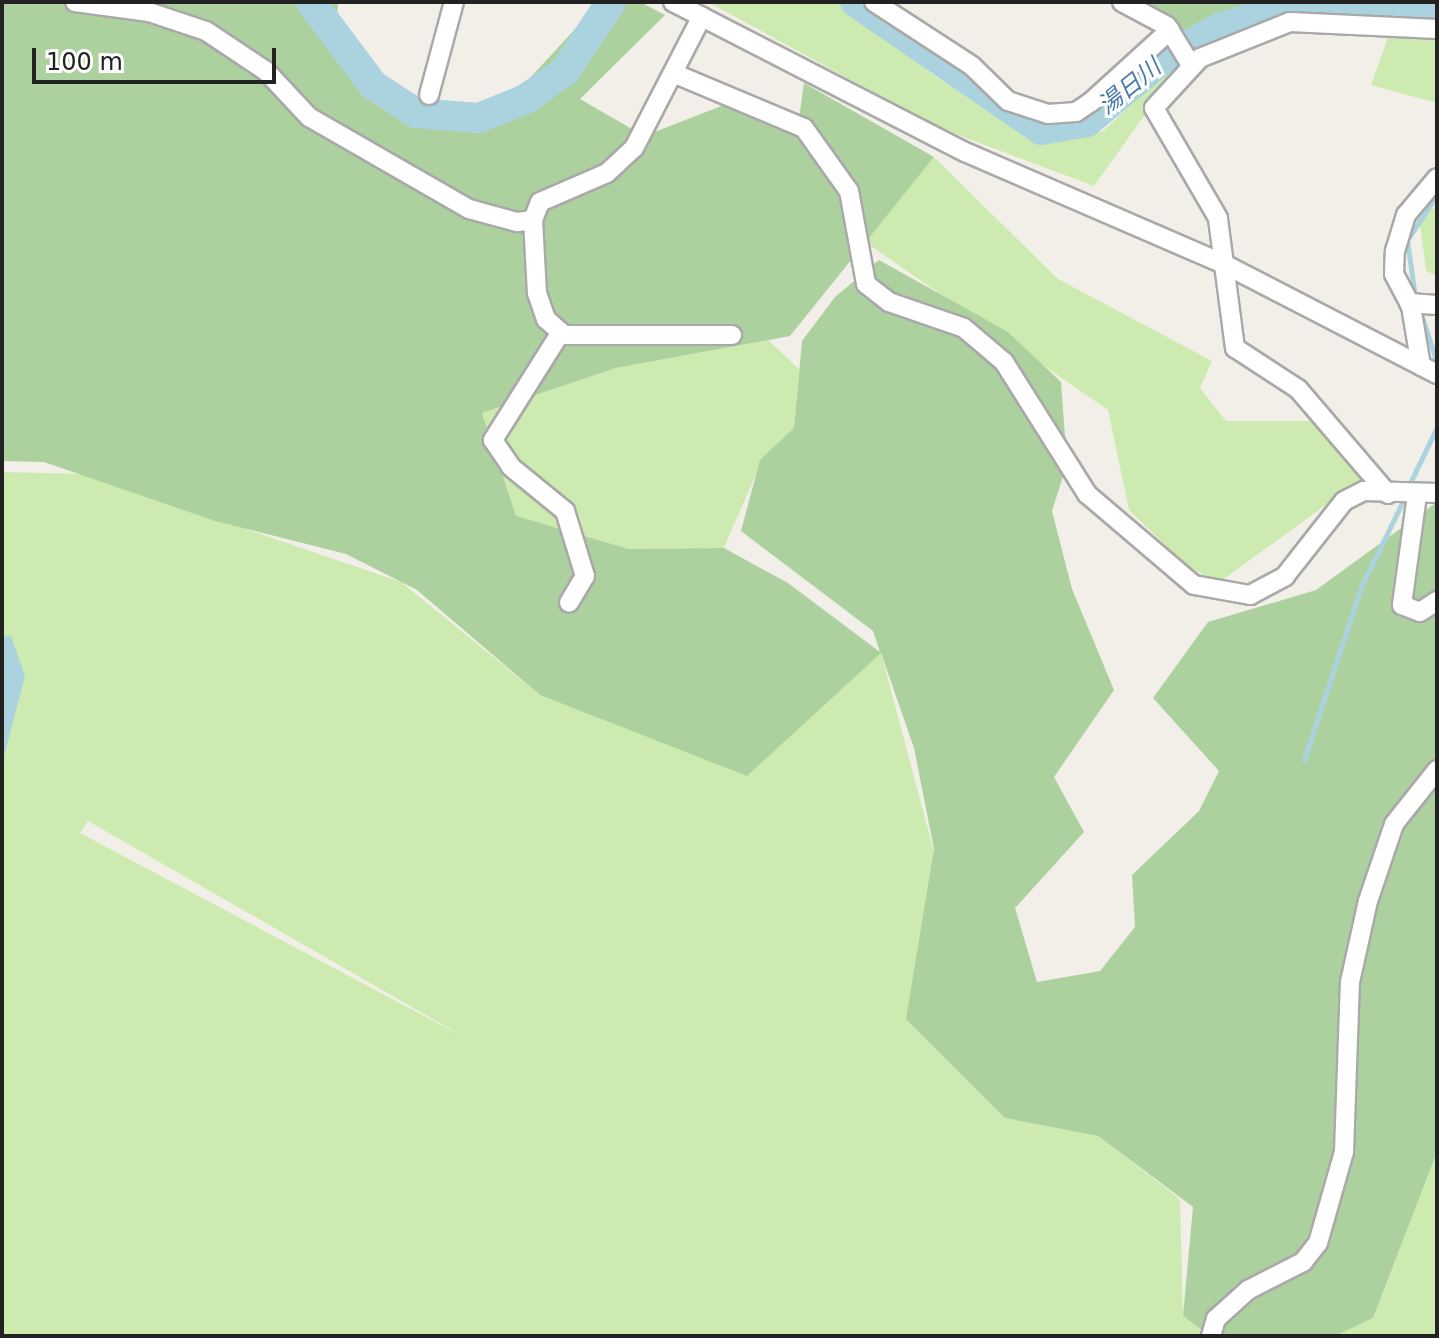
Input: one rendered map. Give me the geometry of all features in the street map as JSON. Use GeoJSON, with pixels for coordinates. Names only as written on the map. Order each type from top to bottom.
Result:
{"type":"FeatureCollection","features":[{"type":"Feature","properties":{"kind":"street"},"geometry":{"type":"LineString","coordinates":[[75,2],[149,12],[206,31],[266,71],[309,117],[469,209],[533,220]]}},
{"type":"Feature","properties":{"kind":"street"},"geometry":{"type":"LineString","coordinates":[[429,95],[454,2]]}},
{"type":"Feature","properties":{"kind":"street"},"geometry":{"type":"LineString","coordinates":[[874,2],[972,66],[1008,101],[1048,114],[1076,112],[1091,102],[1170,30]]}},
{"type":"Feature","properties":{"kind":"street"},"geometry":{"type":"LineString","coordinates":[[1122,2],[1170,30],[1191,65]]}},
{"type":"Feature","properties":{"kind":"street"},"geometry":{"type":"LineString","coordinates":[[732,335],[561,332],[546,319],[537,293],[533,220],[540,202],[607,173],[634,148],[673,73],[687,9],[965,152],[1222,263],[1429,370]]}},
{"type":"Feature","properties":{"kind":"street"},"geometry":{"type":"LineString","coordinates":[[1388,494],[1298,389],[1235,348],[1218,218],[1154,117],[1191,65],[1290,22],[1437,29]]}},
{"type":"Feature","properties":{"kind":"street"},"geometry":{"type":"LineString","coordinates":[[673,73],[804,128],[849,191],[866,284],[889,302],[964,328],[1004,362],[1087,494],[1194,585],[1250,595],[1285,576],[1344,501],[1364,491],[1417,495],[1437,493]]}},
{"type":"Feature","properties":{"kind":"street"},"geometry":{"type":"LineString","coordinates":[[1429,370],[1409,303],[1394,274],[1395,251],[1406,215],[1437,178]]}},
{"type":"Feature","properties":{"kind":"street"},"geometry":{"type":"LineString","coordinates":[[1409,303],[1437,305]]}},
{"type":"Feature","properties":{"kind":"street"},"geometry":{"type":"LineString","coordinates":[[561,332],[493,440],[511,467],[565,511],[585,576],[569,603]]}},
{"type":"Feature","properties":{"kind":"street"},"geometry":{"type":"LineString","coordinates":[[1417,495],[1402,605],[1420,612],[1437,601]]}},
{"type":"Feature","properties":{"kind":"street"},"geometry":{"type":"LineString","coordinates":[[1211,1336],[1216,1319],[1248,1290],[1303,1262],[1318,1243],[1344,1152],[1350,982],[1368,901],[1394,824],[1437,770]]}},
{"type":"Feature","properties":{"kind":"green space"},"geometry":{"type":"Polygon","coordinates":[[[2,2],[338,2],[336,30],[416,113],[467,117],[529,79],[600,2],[640,2],[665,15],[580,99],[644,136],[737,100],[799,118],[804,83],[934,157],[790,336],[616,368],[482,413],[516,516],[629,549],[724,548],[788,583],[880,652],[873,631],[741,531],[760,460],[794,428],[802,341],[835,297],[879,260],[1008,332],[1061,382],[1067,464],[1052,511],[1072,589],[1114,690],[1054,777],[1084,832],[1015,908],[1037,982],[1100,971],[1135,927],[1132,875],[1199,811],[1219,771],[1153,698],[1208,622],[1316,590],[1437,502],[1437,1152],[1373,1318],[1335,1336],[1210,1336],[1183,1316],[1193,1207],[1098,1136],[1005,1118],[906,1019],[934,849],[914,748],[881,653],[747,776],[540,695],[417,590],[346,554],[215,521],[44,462],[2,461],[2,2]]]}},
{"type":"Feature","properties":{"kind":"green space"},"geometry":{"type":"Polygon","coordinates":[[[708,2],[846,2],[932,74],[1040,145],[1103,131],[1177,62],[1177,70],[1094,186],[937,127],[708,2]]]}},
{"type":"Feature","properties":{"kind":"green space"},"geometry":{"type":"Polygon","coordinates":[[[1136,2],[1348,2],[1185,41],[1136,2]]]}},
{"type":"Feature","properties":{"kind":"green space"},"geometry":{"type":"Polygon","coordinates":[[[1437,34],[1437,103],[1371,85],[1388,37],[1437,34]]]}},
{"type":"Feature","properties":{"kind":"green space"},"geometry":{"type":"Polygon","coordinates":[[[934,157],[1058,279],[1212,361],[1200,388],[1226,421],[1314,421],[1363,478],[1217,584],[1183,562],[1129,510],[1108,410],[865,242],[934,157]]]}},
{"type":"Feature","properties":{"kind":"green space"},"geometry":{"type":"Polygon","coordinates":[[[1437,206],[1437,277],[1426,270],[1419,217],[1437,206]]]}},
{"type":"Feature","properties":{"kind":"green space"},"geometry":{"type":"Polygon","coordinates":[[[768,340],[799,369],[794,429],[757,472],[724,548],[629,549],[516,517],[482,413],[616,368],[768,340]]]}},
{"type":"Feature","properties":{"kind":"green space"},"geometry":{"type":"Polygon","coordinates":[[[2,472],[85,474],[401,582],[540,695],[881,653],[1005,1118],[1098,1136],[1180,1199],[1183,1316],[1209,1336],[2,1336],[2,472]],[[88,821],[80,833],[458,1034],[88,821]]]}},
{"type":"Feature","properties":{"kind":"green space"},"geometry":{"type":"Polygon","coordinates":[[[1437,1152],[1437,1336],[1335,1336],[1373,1318],[1437,1152]]]}},
{"type":"Feature","properties":{"kind":"water"},"geometry":{"type":"Polygon","coordinates":[[[11,636],[25,676],[2,764],[2,637],[11,636]]]}},
{"type":"Feature","properties":{"kind":"waterway","name":"湯日川"},"geometry":{"type":"LineString","coordinates":[[311,2],[373,85],[416,113],[479,118],[526,99],[565,71],[611,2]]}},
{"type":"Feature","properties":{"kind":"waterway","name":"湯日川"},"geometry":{"type":"LineString","coordinates":[[855,2],[1041,130],[1087,122],[1163,59],[1221,27],[1279,10],[1437,17]]}},
{"type":"Feature","properties":{"kind":"waterway"},"geometry":{"type":"LineString","coordinates":[[1415,297],[1407,240],[1437,195]]}},
{"type":"Feature","properties":{"kind":"waterway"},"geometry":{"type":"LineString","coordinates":[[1421,314],[1437,363]]}},
{"type":"Feature","properties":{"kind":"waterway"},"geometry":{"type":"LineString","coordinates":[[1408,487],[1437,427]]}},
{"type":"Feature","properties":{"kind":"waterway"},"geometry":{"type":"LineString","coordinates":[[1304,760],[1362,585],[1405,497]]}}]}
